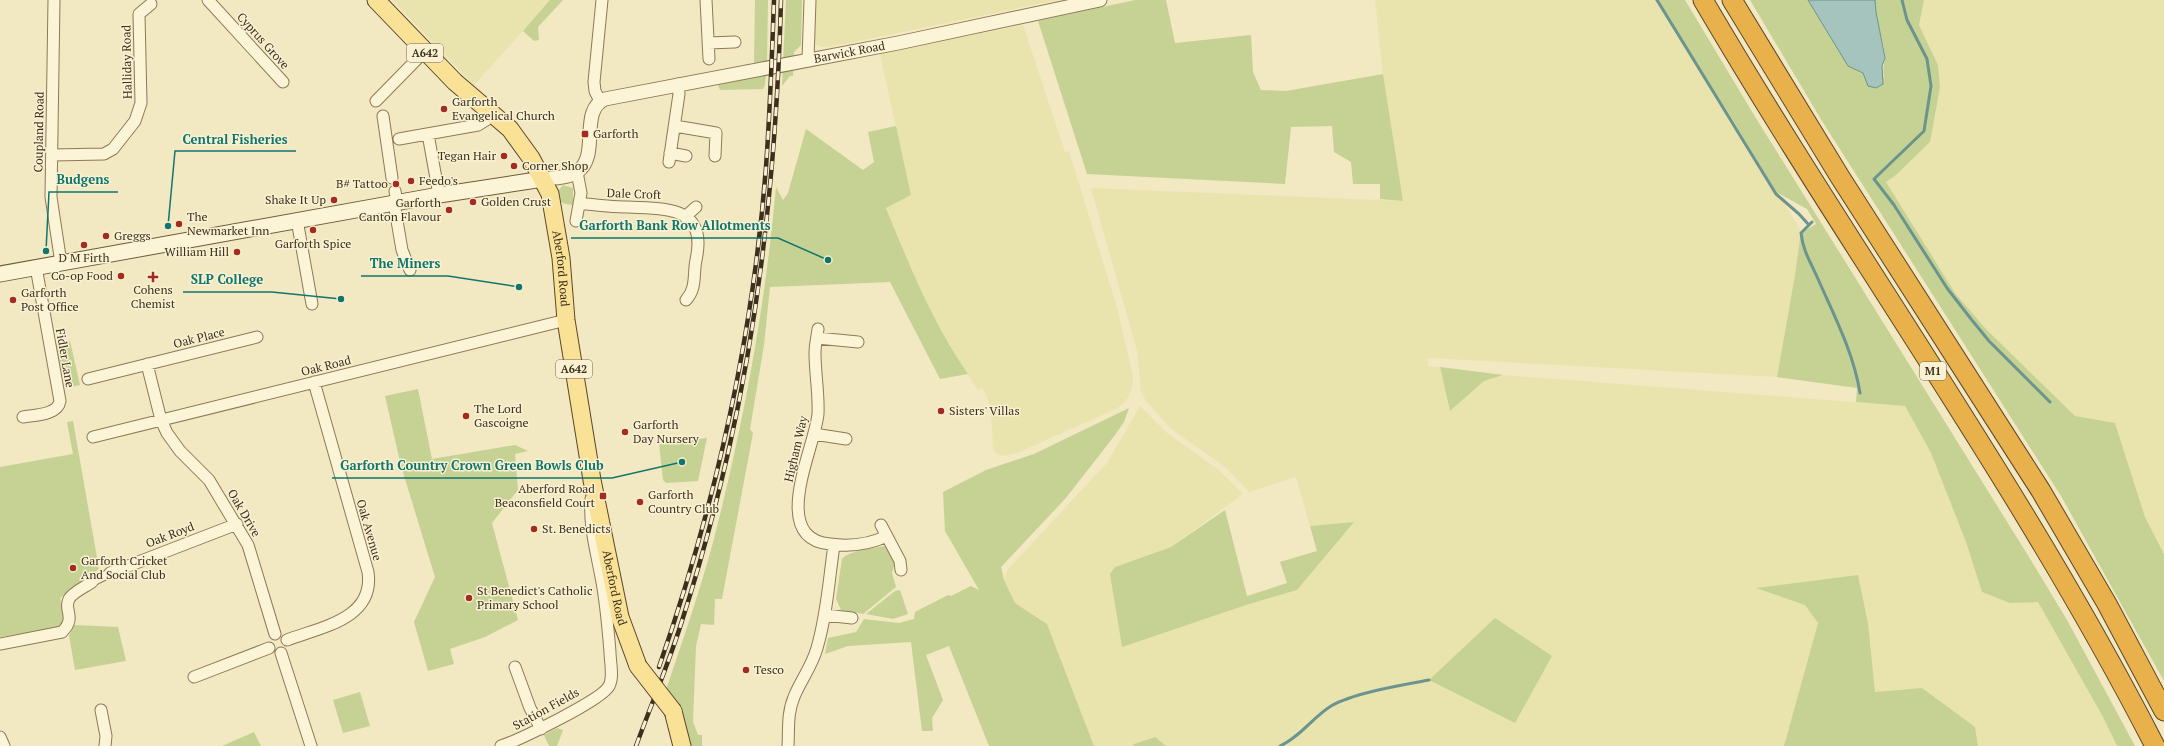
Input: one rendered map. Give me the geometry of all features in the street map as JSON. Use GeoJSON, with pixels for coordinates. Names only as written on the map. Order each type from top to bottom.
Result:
{"type":"FeatureCollection","features":[{"type":"Feature","properties":{"kind":"highway","name":"M1"},"geometry":{"type":"LineString","coordinates":[[1703,0],[1815,185],[2019,506],[2085,618],[2155,746]]}},
{"type":"Feature","properties":{"kind":"highway","name":"M1"},"geometry":{"type":"LineString","coordinates":[[1732,0],[1840,177],[2041,491],[2107,604],[2164,711]]}},
{"type":"Feature","properties":{"kind":"main road","name":"A642"},"geometry":{"type":"LineString","coordinates":[[376,0],[424,52],[455,82],[494,115],[523,144],[543,178]]}},
{"type":"Feature","properties":{"kind":"main road"},"geometry":{"type":"LineString","coordinates":[[0,274],[297,220],[395,199],[439,195],[543,178]]}},
{"type":"Feature","properties":{"kind":"main road","name":"Aberford Road"},"geometry":{"type":"LineString","coordinates":[[543,178],[551,200],[559,241],[566,320],[592,480],[620,617],[638,666],[673,711],[682,746]]}},
{"type":"Feature","properties":{"kind":"street","name":"Coupland Road"},"geometry":{"type":"LineString","coordinates":[[54,0],[52,209],[61,263]]}},
{"type":"Feature","properties":{"kind":"street","name":"Cyprus Grove"},"geometry":{"type":"LineString","coordinates":[[208,0],[283,82]]}},
{"type":"Feature","properties":{"kind":"street"},"geometry":{"type":"LineString","coordinates":[[543,178],[576,172],[586,161],[593,113],[596,104],[600,101],[595,91],[594,82],[602,0]]}},
{"type":"Feature","properties":{"kind":"street"},"geometry":{"type":"LineString","coordinates":[[706,0],[709,59]]}},
{"type":"Feature","properties":{"kind":"street"},"geometry":{"type":"LineString","coordinates":[[808,60],[810,0]]}},
{"type":"Feature","properties":{"kind":"street","name":"Barwick Road"},"geometry":{"type":"LineString","coordinates":[[600,101],[678,84],[911,41],[1100,0]]}},
{"type":"Feature","properties":{"kind":"street","name":"Halliday Road"},"geometry":{"type":"LineString","coordinates":[[52,155],[104,154],[113,149],[135,121],[141,103],[139,14],[151,4]]}},
{"type":"Feature","properties":{"kind":"street"},"geometry":{"type":"LineString","coordinates":[[708,43],[735,42]]}},
{"type":"Feature","properties":{"kind":"street"},"geometry":{"type":"LineString","coordinates":[[376,101],[424,52]]}},
{"type":"Feature","properties":{"kind":"street"},"geometry":{"type":"LineString","coordinates":[[678,84],[679,94],[670,157],[686,156]]}},
{"type":"Feature","properties":{"kind":"street"},"geometry":{"type":"LineString","coordinates":[[399,139],[478,125],[494,115]]}},
{"type":"Feature","properties":{"kind":"street"},"geometry":{"type":"LineString","coordinates":[[384,116],[392,178]]}},
{"type":"Feature","properties":{"kind":"street"},"geometry":{"type":"LineString","coordinates":[[675,126],[716,133],[715,156]]}},
{"type":"Feature","properties":{"kind":"street"},"geometry":{"type":"LineString","coordinates":[[428,134],[439,195]]}},
{"type":"Feature","properties":{"kind":"street"},"geometry":{"type":"LineString","coordinates":[[576,172],[581,186],[576,221]]}},
{"type":"Feature","properties":{"kind":"street"},"geometry":{"type":"LineString","coordinates":[[395,199],[402,250],[410,270]]}},
{"type":"Feature","properties":{"kind":"street","name":"Dale Croft"},"geometry":{"type":"LineString","coordinates":[[579,203],[611,207],[668,208],[685,217]]}},
{"type":"Feature","properties":{"kind":"street"},"geometry":{"type":"LineString","coordinates":[[686,300],[694,285],[698,243],[694,228],[685,217],[696,207]]}},
{"type":"Feature","properties":{"kind":"street"},"geometry":{"type":"LineString","coordinates":[[297,220],[312,304]]}},
{"type":"Feature","properties":{"kind":"street","name":"Fidler Lane"},"geometry":{"type":"LineString","coordinates":[[23,417],[54,411],[59,407],[60,401],[36,267]]}},
{"type":"Feature","properties":{"kind":"street","name":"Oak Road"},"geometry":{"type":"LineString","coordinates":[[93,437],[566,320]]}},
{"type":"Feature","properties":{"kind":"street","name":"Higham Way"},"geometry":{"type":"LineString","coordinates":[[858,342],[817,333],[815,352],[818,415],[799,491],[798,513],[802,526],[811,537],[824,544],[868,544],[887,536]]}},
{"type":"Feature","properties":{"kind":"street","name":"Oak Place"},"geometry":{"type":"LineString","coordinates":[[88,379],[256,337]]}},
{"type":"Feature","properties":{"kind":"street"},"geometry":{"type":"LineString","coordinates":[[147,364],[161,420]]}},
{"type":"Feature","properties":{"kind":"street","name":"Oak Avenue"},"geometry":{"type":"LineString","coordinates":[[287,640],[350,615],[362,604],[369,589],[368,572],[314,382]]}},
{"type":"Feature","properties":{"kind":"street","name":"Oak Drive"},"geometry":{"type":"LineString","coordinates":[[161,420],[175,445],[209,480],[237,524],[248,545],[275,634]]}},
{"type":"Feature","properties":{"kind":"street"},"geometry":{"type":"LineString","coordinates":[[814,434],[846,439]]}},
{"type":"Feature","properties":{"kind":"street","name":"Station Fields"},"geometry":{"type":"LineString","coordinates":[[501,746],[522,739],[541,729],[603,692],[609,686],[611,669],[607,612],[590,522],[592,480]]}},
{"type":"Feature","properties":{"kind":"street","name":"Oak Royd"},"geometry":{"type":"LineString","coordinates":[[92,582],[110,573],[237,524]]}},
{"type":"Feature","properties":{"kind":"street"},"geometry":{"type":"LineString","coordinates":[[881,525],[900,561],[901,570]]}},
{"type":"Feature","properties":{"kind":"street"},"geometry":{"type":"LineString","coordinates":[[788,746],[791,704],[815,655],[825,615],[834,545]]}},
{"type":"Feature","properties":{"kind":"street"},"geometry":{"type":"LineString","coordinates":[[0,644],[62,632],[67,627],[70,619],[67,604],[69,599],[92,582]]}},
{"type":"Feature","properties":{"kind":"street"},"geometry":{"type":"LineString","coordinates":[[825,615],[852,618]]}},
{"type":"Feature","properties":{"kind":"street"},"geometry":{"type":"LineString","coordinates":[[269,648],[270,639],[275,634],[282,635],[287,640],[287,647],[281,653]]}},
{"type":"Feature","properties":{"kind":"street"},"geometry":{"type":"LineString","coordinates":[[269,648],[274,652],[281,653]]}},
{"type":"Feature","properties":{"kind":"street"},"geometry":{"type":"LineString","coordinates":[[194,677],[269,648]]}},
{"type":"Feature","properties":{"kind":"street"},"geometry":{"type":"LineString","coordinates":[[281,653],[311,746]]}},
{"type":"Feature","properties":{"kind":"street"},"geometry":{"type":"LineString","coordinates":[[516,667],[530,708],[541,729]]}},
{"type":"Feature","properties":{"kind":"street"},"geometry":{"type":"LineString","coordinates":[[100,710],[106,736],[105,746]]}},
{"type":"Feature","properties":{"kind":"street"},"geometry":{"type":"LineString","coordinates":[[0,737],[4,746]]}},
{"type":"Feature","properties":{"kind":"shaded area"},"geometry":{"type":"Polygon","coordinates":[[[392,0],[551,0],[474,85],[392,0]]]}},
{"type":"Feature","properties":{"kind":"shaded area"},"geometry":{"type":"Polygon","coordinates":[[[813,0],[1058,0],[829,47],[821,47],[814,43],[811,32],[813,0]]]}},
{"type":"Feature","properties":{"kind":"shaded area"},"geometry":{"type":"Polygon","coordinates":[[[1375,0],[1655,0],[1731,117],[1801,231],[1795,275],[1777,377],[1428,358],[1428,366],[1440,367],[1450,411],[1484,381],[1503,375],[1905,406],[1931,453],[1966,542],[1982,592],[2010,603],[2038,602],[2103,717],[2117,746],[1978,746],[1975,727],[1875,692],[1868,623],[1858,575],[1802,600],[1818,623],[1784,746],[1094,746],[1047,624],[1015,603],[1004,580],[1008,569],[1107,463],[1140,406],[1167,433],[1220,471],[1243,494],[1171,547],[1115,567],[1110,574],[1246,605],[1297,590],[1353,522],[1310,526],[1296,477],[1249,492],[1225,467],[1170,428],[1146,401],[1141,391],[1137,351],[1091,188],[1403,201],[1383,74],[1375,0]]]}},
{"type":"Feature","properties":{"kind":"shaded area"},"geometry":{"type":"Polygon","coordinates":[[[1924,0],[2164,0],[2164,554],[2145,517],[2115,423],[2075,416],[1986,329],[1955,293],[1886,182],[1896,175],[1930,142],[1938,65],[1919,25],[1924,0]]]}},
{"type":"Feature","properties":{"kind":"shaded area"},"geometry":{"type":"Polygon","coordinates":[[[1023,25],[1065,152],[1069,151],[1118,311],[1133,376],[1133,384],[1128,398],[1118,408],[1017,453],[1003,456],[997,454],[993,449],[991,411],[983,388],[978,390],[949,347],[921,295],[886,207],[911,195],[880,54],[1023,25]]]}},
{"type":"Feature","properties":{"kind":"green space"},"geometry":{"type":"Polygon","coordinates":[[[550,0],[563,0],[538,27],[539,40],[534,41],[523,31],[550,0]]]}},
{"type":"Feature","properties":{"kind":"green space"},"geometry":{"type":"Polygon","coordinates":[[[755,0],[768,0],[767,64],[754,63],[755,0]]]}},
{"type":"Feature","properties":{"kind":"green space"},"geometry":{"type":"Polygon","coordinates":[[[786,0],[802,0],[801,45],[794,52],[793,76],[790,76],[782,86],[786,0]]]}},
{"type":"Feature","properties":{"kind":"green space"},"geometry":{"type":"Polygon","coordinates":[[[1135,0],[1166,0],[1175,43],[1251,35],[1253,72],[1261,90],[1286,91],[1383,74],[1403,201],[1380,199],[1380,184],[1353,184],[1351,162],[1334,152],[1332,126],[1291,127],[1285,184],[1087,174],[1038,21],[1135,0]]]}},
{"type":"Feature","properties":{"kind":"green space"},"geometry":{"type":"Polygon","coordinates":[[[1655,0],[1685,0],[1754,115],[2029,557],[2067,620],[2135,746],[2117,746],[2103,717],[2038,602],[2010,603],[1982,592],[1966,542],[1931,453],[1905,406],[1856,402],[1857,388],[1777,377],[1795,275],[1801,231],[1806,230],[1816,224],[1807,209],[1776,192],[1731,117],[1655,0]]]}},
{"type":"Feature","properties":{"kind":"green space"},"geometry":{"type":"Polygon","coordinates":[[[1750,0],[1808,0],[1848,66],[1863,73],[1868,86],[1884,77],[1883,68],[1885,55],[1875,0],[1924,0],[1919,25],[1938,65],[1940,87],[1930,142],[1896,175],[1886,182],[1955,293],[1986,329],[2075,416],[2115,423],[2145,517],[2164,554],[2164,681],[2061,496],[1822,121],[1750,0]]]}},
{"type":"Feature","properties":{"kind":"green space"},"geometry":{"type":"Polygon","coordinates":[[[766,74],[763,89],[720,90],[718,85],[766,74]]]}},
{"type":"Feature","properties":{"kind":"green space"},"geometry":{"type":"Polygon","coordinates":[[[896,126],[911,195],[886,208],[922,294],[943,334],[968,374],[940,379],[890,282],[770,287],[764,345],[750,429],[753,433],[722,599],[715,599],[714,625],[701,624],[696,646],[693,722],[698,735],[702,735],[702,746],[690,746],[682,712],[666,690],[707,562],[719,519],[738,437],[761,313],[776,187],[783,200],[788,193],[806,129],[863,170],[874,162],[868,132],[896,126]]]}},
{"type":"Feature","properties":{"kind":"green space"},"geometry":{"type":"Polygon","coordinates":[[[563,185],[573,188],[573,205],[562,202],[559,198],[558,191],[563,185]]]}},
{"type":"Feature","properties":{"kind":"green space"},"geometry":{"type":"Polygon","coordinates":[[[70,341],[80,385],[66,388],[54,344],[70,341]]]}},
{"type":"Feature","properties":{"kind":"green space"},"geometry":{"type":"Polygon","coordinates":[[[1440,367],[1503,375],[1484,381],[1450,411],[1440,367]]]}},
{"type":"Feature","properties":{"kind":"green space"},"geometry":{"type":"Polygon","coordinates":[[[418,389],[432,459],[515,445],[528,451],[515,454],[518,490],[492,523],[518,620],[485,637],[450,649],[454,664],[428,671],[414,622],[435,577],[401,466],[385,396],[418,389]]]}},
{"type":"Feature","properties":{"kind":"green space"},"geometry":{"type":"Polygon","coordinates":[[[1129,408],[1124,422],[1115,435],[1065,499],[1001,567],[1004,580],[1015,603],[1047,624],[1094,746],[989,746],[949,646],[926,655],[943,700],[932,718],[933,731],[922,731],[911,642],[848,646],[825,654],[828,638],[856,632],[864,619],[899,623],[914,619],[915,612],[948,595],[951,596],[971,586],[979,590],[945,531],[943,492],[986,470],[1034,454],[1129,408]]]}},
{"type":"Feature","properties":{"kind":"green space"},"geometry":{"type":"Polygon","coordinates":[[[73,421],[99,569],[60,598],[66,621],[58,628],[0,637],[0,467],[73,454],[67,422],[73,421]]]}},
{"type":"Feature","properties":{"kind":"green space"},"geometry":{"type":"Polygon","coordinates":[[[707,438],[698,481],[666,483],[663,480],[659,444],[707,438]]]}},
{"type":"Feature","properties":{"kind":"green space"},"geometry":{"type":"Polygon","coordinates":[[[1225,510],[1247,596],[1287,583],[1280,562],[1317,551],[1310,526],[1354,522],[1297,590],[1246,605],[1122,647],[1110,574],[1115,567],[1171,547],[1225,510]]]}},
{"type":"Feature","properties":{"kind":"green space"},"geometry":{"type":"Polygon","coordinates":[[[885,546],[889,548],[895,562],[892,573],[896,587],[863,614],[841,610],[836,599],[842,559],[845,556],[855,552],[885,546]]]}},
{"type":"Feature","properties":{"kind":"green space"},"geometry":{"type":"Polygon","coordinates":[[[1858,575],[1868,623],[1875,692],[1922,688],[1975,727],[1978,746],[1784,746],[1818,623],[1805,605],[1756,588],[1858,575]]]}},
{"type":"Feature","properties":{"kind":"green space"},"geometry":{"type":"Polygon","coordinates":[[[900,590],[908,614],[893,619],[866,614],[895,591],[900,590]]]}},
{"type":"Feature","properties":{"kind":"green space"},"geometry":{"type":"Polygon","coordinates":[[[1495,618],[1552,656],[1515,723],[1429,680],[1495,618]]]}},
{"type":"Feature","properties":{"kind":"green space"},"geometry":{"type":"Polygon","coordinates":[[[74,625],[118,627],[126,661],[75,670],[69,636],[74,625]]]}},
{"type":"Feature","properties":{"kind":"green space"},"geometry":{"type":"Polygon","coordinates":[[[360,692],[370,726],[343,733],[333,700],[360,692]]]}},
{"type":"Feature","properties":{"kind":"green space"},"geometry":{"type":"Polygon","coordinates":[[[557,728],[563,730],[557,746],[549,746],[544,735],[557,728]]]}},
{"type":"Feature","properties":{"kind":"green space"},"geometry":{"type":"Polygon","coordinates":[[[254,732],[261,746],[222,746],[254,732]]]}},
{"type":"Feature","properties":{"kind":"green space"},"geometry":{"type":"Polygon","coordinates":[[[1155,737],[1166,746],[1133,746],[1134,744],[1155,737]]]}},
{"type":"Feature","properties":{"kind":"water"},"geometry":{"type":"Polygon","coordinates":[[[1808,0],[1875,0],[1885,58],[1882,66],[1883,84],[1876,88],[1868,86],[1863,73],[1848,66],[1808,0]]]}},
{"type":"Feature","properties":{"kind":"waterway"},"geometry":{"type":"LineString","coordinates":[[1657,0],[1776,194],[1809,225]]}},
{"type":"Feature","properties":{"kind":"waterway"},"geometry":{"type":"LineString","coordinates":[[1902,0],[1907,20],[1927,59],[1931,86],[1924,131],[1874,179],[1894,205],[1947,288],[1971,319],[1989,341],[2050,402]]}},
{"type":"Feature","properties":{"kind":"waterway"},"geometry":{"type":"LineString","coordinates":[[1812,222],[1801,233],[1804,246],[1848,349],[1860,393]]}},
{"type":"Feature","properties":{"kind":"waterway"},"geometry":{"type":"LineString","coordinates":[[1280,746],[1294,738],[1324,711],[1340,701],[1378,690],[1429,680]]}},
{"type":"Feature","properties":{"kind":"railway"},"geometry":{"type":"LineString","coordinates":[[659,667],[698,545],[714,483],[729,420],[752,294],[766,167],[774,0]]}},
{"type":"Feature","properties":{"kind":"railway"},"geometry":{"type":"LineString","coordinates":[[636,746],[671,655],[694,582],[718,496],[740,397],[759,284],[766,228],[776,114],[781,0]]}},
{"type":"Feature","properties":{"kind":"place","name":"Garforth Evangelical Church"},"geometry":{"type":"Point","coordinates":[444,109]}},
{"type":"Feature","properties":{"kind":"place","name":"Garforth"},"geometry":{"type":"Point","coordinates":[585,134]}},
{"type":"Feature","properties":{"kind":"place","name":"Tegan Hair"},"geometry":{"type":"Point","coordinates":[504,156]}},
{"type":"Feature","properties":{"kind":"place","name":"Corner Shop"},"geometry":{"type":"Point","coordinates":[514,166]}},
{"type":"Feature","properties":{"kind":"place","name":"Feedo's"},"geometry":{"type":"Point","coordinates":[411,181]}},
{"type":"Feature","properties":{"kind":"place","name":"B# Tattoo"},"geometry":{"type":"Point","coordinates":[396,184]}},
{"type":"Feature","properties":{"kind":"place","name":"Shake It Up"},"geometry":{"type":"Point","coordinates":[334,200]}},
{"type":"Feature","properties":{"kind":"place","name":"Golden Crust"},"geometry":{"type":"Point","coordinates":[473,202]}},
{"type":"Feature","properties":{"kind":"place","name":"Garforth Canton Flavour"},"geometry":{"type":"Point","coordinates":[449,210]}},
{"type":"Feature","properties":{"kind":"place","name":"The Newmarket Inn"},"geometry":{"type":"Point","coordinates":[179,224]}},
{"type":"Feature","properties":{"kind":"place","name":"Central Fisheries"},"geometry":{"type":"Point","coordinates":[168,226]}},
{"type":"Feature","properties":{"kind":"place","name":"Garforth Spice"},"geometry":{"type":"Point","coordinates":[313,230]}},
{"type":"Feature","properties":{"kind":"place","name":"Greggs"},"geometry":{"type":"Point","coordinates":[106,236]}},
{"type":"Feature","properties":{"kind":"place","name":"D M Firth"},"geometry":{"type":"Point","coordinates":[84,245]}},
{"type":"Feature","properties":{"kind":"place","name":"Budgens"},"geometry":{"type":"Point","coordinates":[46,251]}},
{"type":"Feature","properties":{"kind":"place","name":"William Hill"},"geometry":{"type":"Point","coordinates":[237,252]}},
{"type":"Feature","properties":{"kind":"place","name":"Garforth Bank Row Allotments"},"geometry":{"type":"Point","coordinates":[828,260]}},
{"type":"Feature","properties":{"kind":"place","name":"Co-op Food"},"geometry":{"type":"Point","coordinates":[121,276]}},
{"type":"Feature","properties":{"kind":"place","name":"Cohens Chemist"},"geometry":{"type":"Point","coordinates":[153,277]}},
{"type":"Feature","properties":{"kind":"place","name":"The Miners"},"geometry":{"type":"Point","coordinates":[519,287]}},
{"type":"Feature","properties":{"kind":"place","name":"SLP College"},"geometry":{"type":"Point","coordinates":[341,299]}},
{"type":"Feature","properties":{"kind":"place","name":"Garforth Post Office"},"geometry":{"type":"Point","coordinates":[13,300]}},
{"type":"Feature","properties":{"kind":"place","name":"Sisters' Villas"},"geometry":{"type":"Point","coordinates":[941,411]}},
{"type":"Feature","properties":{"kind":"place","name":"The Lord Gascoigne"},"geometry":{"type":"Point","coordinates":[466,416]}},
{"type":"Feature","properties":{"kind":"place","name":"Garforth Day Nursery"},"geometry":{"type":"Point","coordinates":[625,432]}},
{"type":"Feature","properties":{"kind":"place","name":"Garforth Country Crown Green Bowls Club"},"geometry":{"type":"Point","coordinates":[682,462]}},
{"type":"Feature","properties":{"kind":"place","name":"Aberford Road Beaconsfield Court"},"geometry":{"type":"Point","coordinates":[603,496]}},
{"type":"Feature","properties":{"kind":"place","name":"Garforth Country Club"},"geometry":{"type":"Point","coordinates":[640,502]}},
{"type":"Feature","properties":{"kind":"place","name":"St. Benedicts"},"geometry":{"type":"Point","coordinates":[534,529]}},
{"type":"Feature","properties":{"kind":"place","name":"Garforth Cricket And Social Club"},"geometry":{"type":"Point","coordinates":[73,568]}},
{"type":"Feature","properties":{"kind":"place","name":"St Benedict's Catholic Primary School"},"geometry":{"type":"Point","coordinates":[469,598]}},
{"type":"Feature","properties":{"kind":"place","name":"Tesco"},"geometry":{"type":"Point","coordinates":[746,670]}}]}
